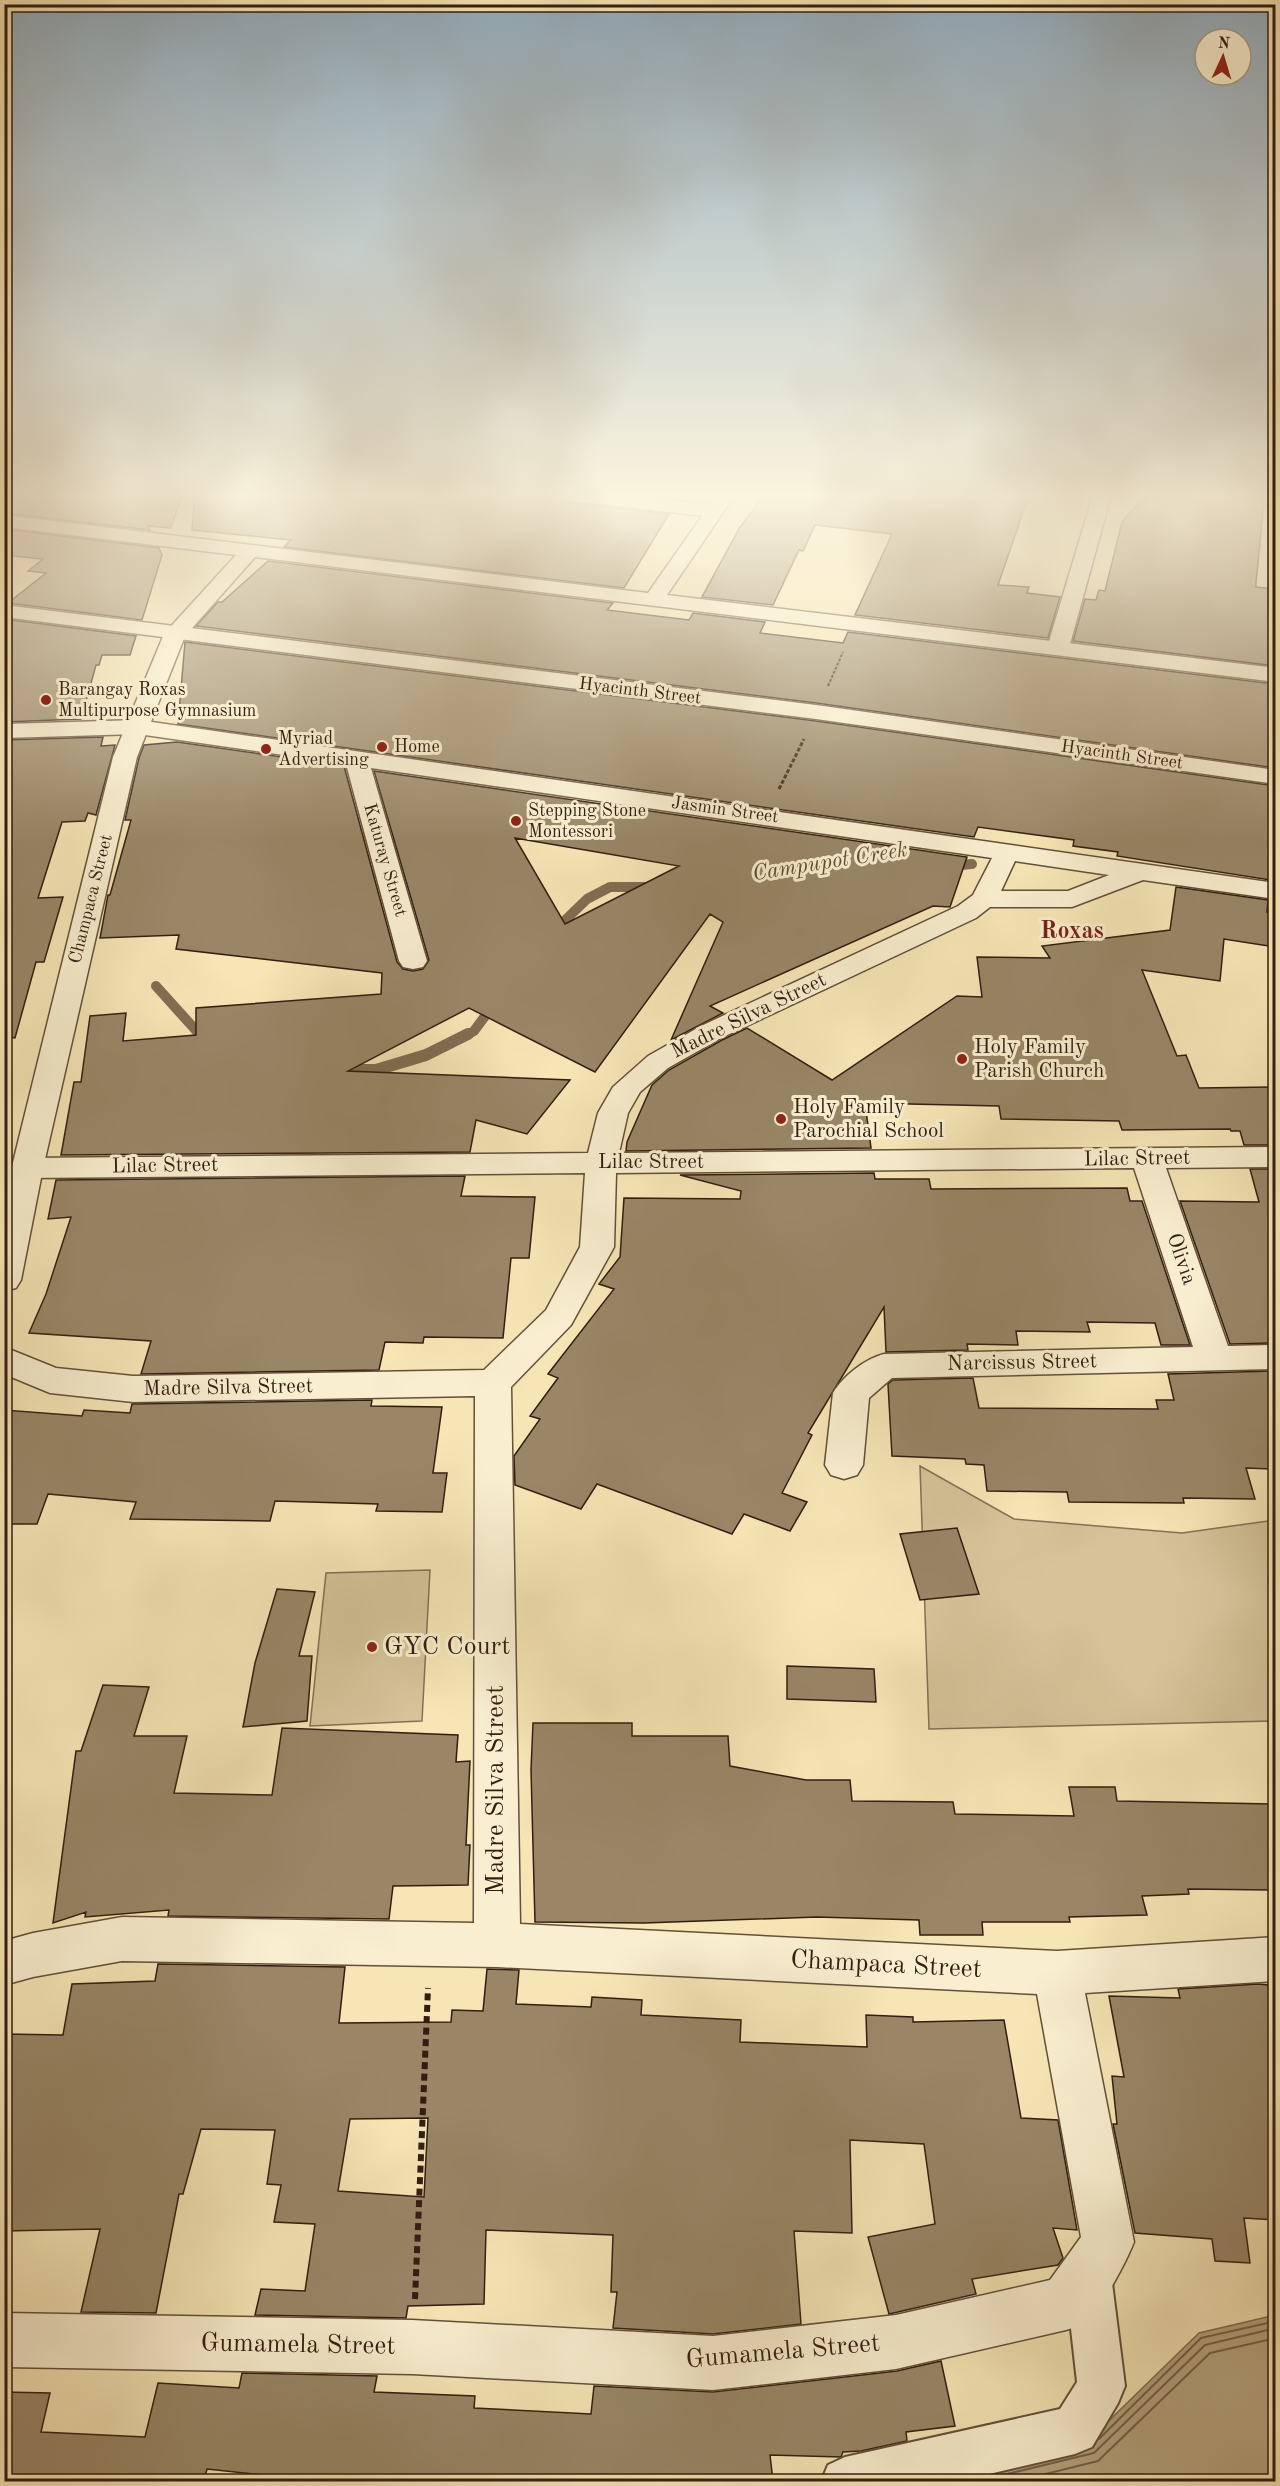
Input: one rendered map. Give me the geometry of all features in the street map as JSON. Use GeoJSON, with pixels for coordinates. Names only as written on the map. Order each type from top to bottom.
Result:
{"type":"FeatureCollection","features":[{"type":"Feature","properties":{"kind":"street","name":"Champaca Street"},"geometry":{"type":"LineString","coordinates":[[4,1280],[27,1168],[125,757],[175,634],[199,608]]}},
{"type":"Feature","properties":{"kind":"street"},"geometry":{"type":"LineString","coordinates":[[728,608],[1275,675]]}},
{"type":"Feature","properties":{"kind":"street"},"geometry":{"type":"LineString","coordinates":[[1058,648],[1070,608]]}},
{"type":"Feature","properties":{"kind":"street","name":"Hyacinth Street"},"geometry":{"type":"LineString","coordinates":[[4,611],[816,712],[1275,777]]}},
{"type":"Feature","properties":{"kind":"street","name":"Jasmin Street"},"geometry":{"type":"LineString","coordinates":[[4,731],[138,727],[1275,891]]}},
{"type":"Feature","properties":{"kind":"street","name":"Katuray Street"},"geometry":{"type":"LineString","coordinates":[[356,758],[413,962]]}},
{"type":"Feature","properties":{"kind":"street"},"geometry":{"type":"LineString","coordinates":[[1007,852],[984,899],[1072,899],[1141,871]]}},
{"type":"Feature","properties":{"kind":"street","name":"Madre Silva Street"},"geometry":{"type":"LineString","coordinates":[[4,1359],[50,1380],[133,1389],[493,1383],[559,1317],[597,1246],[601,1162],[613,1113],[628,1087],[658,1062],[711,1032],[967,912],[984,899]]}},
{"type":"Feature","properties":{"kind":"street","name":"Lilac Street"},"geometry":{"type":"LineString","coordinates":[[27,1168],[1275,1157]]}},
{"type":"Feature","properties":{"kind":"street","name":"Olivia"},"geometry":{"type":"LineString","coordinates":[[1147,1159],[1215,1359]]}},
{"type":"Feature","properties":{"kind":"street","name":"Narcissus Street"},"geometry":{"type":"LineString","coordinates":[[844,1465],[851,1393],[884,1366],[1275,1357]]}},
{"type":"Feature","properties":{"kind":"street","name":"Madre Silva Street"},"geometry":{"type":"LineString","coordinates":[[493,1383],[497,1945]]}},
{"type":"Feature","properties":{"kind":"street"},"geometry":{"type":"LineString","coordinates":[[4,1963],[33,1955],[122,1939],[497,1945]]}},
{"type":"Feature","properties":{"kind":"street","name":"Champaca Street"},"geometry":{"type":"LineString","coordinates":[[497,1945],[1057,1973],[1275,1959]]}},
{"type":"Feature","properties":{"kind":"street","name":"Gumamela Street"},"geometry":{"type":"LineString","coordinates":[[4,2340],[412,2347],[724,2361],[896,2342],[1066,2303],[1088,2275],[1108,2242],[1057,1973]]}},
{"type":"Feature","properties":{"kind":"street"},"geometry":{"type":"LineString","coordinates":[[845,2481],[1075,2430],[1101,2386],[1088,2275]]}},
{"type":"Feature","properties":{"kind":"path"},"geometry":{"type":"LineString","coordinates":[[826,690],[846,647]]}},
{"type":"Feature","properties":{"kind":"path"},"geometry":{"type":"LineString","coordinates":[[777,792],[806,733]]}},
{"type":"Feature","properties":{"kind":"path"},"geometry":{"type":"LineString","coordinates":[[412,2347],[430,1945]]}},
{"type":"Feature","properties":{"kind":"shaded area"},"geometry":{"type":"Polygon","coordinates":[[[920,1466],[1014,1519],[1182,1533],[1275,1520],[1275,1721],[929,1729],[920,1466]]]}},
{"type":"Feature","properties":{"kind":"shaded area","name":"GYC Court"},"geometry":{"type":"Polygon","coordinates":[[[430,1570],[422,1721],[310,1726],[326,1573],[430,1570]]]}},
{"type":"Feature","properties":{"kind":"water"},"geometry":{"type":"Polygon","coordinates":[[[1275,2315],[1275,2475],[1259,2482],[915,2482],[1088,2441],[1199,2333],[1275,2315]]]}},
{"type":"Feature","properties":{"kind":"building"},"geometry":{"type":"Polygon","coordinates":[[[48,608],[146,608],[142,620],[48,608]]]}},
{"type":"Feature","properties":{"kind":"building"},"geometry":{"type":"Polygon","coordinates":[[[212,608],[609,608],[607,610],[689,620],[693,613],[765,622],[760,633],[843,643],[848,632],[1275,684],[1275,768],[816,703],[196,626],[212,608]]]}},
{"type":"Feature","properties":{"kind":"building"},"geometry":{"type":"Polygon","coordinates":[[[858,608],[1057,608],[1048,638],[855,615],[858,608]]]}},
{"type":"Feature","properties":{"kind":"building"},"geometry":{"type":"Polygon","coordinates":[[[1082,608],[1275,608],[1275,666],[1073,641],[1082,608]]]}},
{"type":"Feature","properties":{"kind":"building"},"geometry":{"type":"Polygon","coordinates":[[[4,619],[136,636],[130,655],[102,655],[99,665],[96,665],[81,719],[4,722],[4,619]]]}},
{"type":"Feature","properties":{"kind":"building"},"geometry":{"type":"Polygon","coordinates":[[[185,642],[816,721],[1275,786],[1275,831],[1270,880],[1117,856],[1118,852],[1073,846],[1074,840],[978,827],[974,837],[178,724],[185,642]]]}},
{"type":"Feature","properties":{"kind":"building"},"geometry":{"type":"Polygon","coordinates":[[[103,737],[101,746],[115,745],[96,815],[88,813],[85,821],[62,822],[38,898],[63,897],[44,962],[36,962],[15,1038],[4,1036],[4,740],[103,737]]]}},
{"type":"Feature","properties":{"kind":"building"},"geometry":{"type":"Polygon","coordinates":[[[177,742],[344,766],[397,962],[403,969],[413,971],[423,969],[429,960],[374,771],[967,857],[950,907],[933,906],[710,1006],[723,1013],[671,1040],[723,922],[710,914],[595,1072],[469,1008],[348,1071],[570,1080],[527,1134],[476,1120],[470,1152],[61,1155],[74,1082],[81,1082],[90,1016],[126,1013],[123,1041],[196,1035],[196,1008],[381,994],[382,973],[176,949],[179,935],[100,938],[108,895],[110,895],[131,820],[125,820],[144,745],[177,742]],[[515,838],[565,924],[679,866],[515,838]]]}},
{"type":"Feature","properties":{"kind":"building"},"geometry":{"type":"Polygon","coordinates":[[[1176,887],[1268,900],[1267,912],[1275,913],[1275,947],[1224,939],[1220,981],[1142,970],[1177,1056],[1186,1055],[1199,1088],[1275,1087],[1275,1145],[1244,1145],[1240,1131],[1230,1129],[1122,1130],[1119,1121],[1001,1119],[999,1106],[865,1103],[871,1148],[626,1151],[627,1142],[652,1085],[669,1070],[747,1028],[832,1080],[957,996],[982,997],[977,957],[1050,958],[1042,946],[1170,930],[1176,887]]]}},
{"type":"Feature","properties":{"kind":"building"},"geometry":{"type":"Polygon","coordinates":[[[1250,1169],[1275,1169],[1275,1343],[1230,1344],[1180,1201],[1259,1202],[1250,1169]]]}},
{"type":"Feature","properties":{"kind":"building"},"geometry":{"type":"Polygon","coordinates":[[[874,1173],[875,1179],[929,1179],[931,1189],[1127,1188],[1130,1201],[1142,1201],[1190,1345],[1161,1345],[1155,1323],[1087,1322],[1090,1332],[1016,1331],[1018,1345],[967,1344],[968,1350],[886,1352],[884,1307],[808,1433],[812,1435],[782,1493],[807,1502],[790,1531],[744,1514],[732,1534],[597,1484],[581,1509],[515,1485],[514,1456],[540,1419],[530,1416],[558,1378],[548,1374],[614,1289],[599,1284],[620,1257],[624,1198],[740,1199],[741,1191],[680,1175],[874,1173]]]}},
{"type":"Feature","properties":{"kind":"building"},"geometry":{"type":"Polygon","coordinates":[[[465,1176],[461,1196],[535,1197],[529,1258],[511,1258],[503,1338],[424,1337],[423,1343],[385,1342],[379,1370],[141,1374],[151,1341],[29,1333],[46,1294],[71,1217],[48,1219],[56,1180],[465,1176]]]}},
{"type":"Feature","properties":{"kind":"building"},"geometry":{"type":"Polygon","coordinates":[[[1275,1371],[1275,1469],[1246,1468],[1255,1499],[1183,1498],[1184,1503],[1069,1502],[1067,1492],[987,1491],[984,1465],[966,1464],[965,1459],[892,1456],[888,1384],[893,1380],[973,1378],[979,1408],[1158,1409],[1156,1400],[1174,1400],[1168,1374],[1275,1371]]]}},
{"type":"Feature","properties":{"kind":"building"},"geometry":{"type":"Polygon","coordinates":[[[372,1400],[371,1406],[442,1407],[433,1473],[447,1473],[442,1512],[376,1511],[378,1504],[275,1501],[270,1521],[130,1519],[136,1502],[48,1494],[37,1524],[4,1524],[4,1410],[82,1416],[84,1410],[130,1413],[132,1404],[372,1400]]]}},
{"type":"Feature","properties":{"kind":"building"},"geometry":{"type":"Polygon","coordinates":[[[957,1528],[979,1594],[920,1600],[900,1534],[957,1528]]]}},
{"type":"Feature","properties":{"kind":"building"},"geometry":{"type":"Polygon","coordinates":[[[277,1589],[315,1592],[299,1656],[312,1656],[307,1721],[243,1727],[255,1663],[277,1589]]]}},
{"type":"Feature","properties":{"kind":"building"},"geometry":{"type":"Polygon","coordinates":[[[787,1666],[874,1669],[876,1702],[787,1699],[787,1666]]]}},
{"type":"Feature","properties":{"kind":"building"},"geometry":{"type":"Polygon","coordinates":[[[103,1685],[149,1687],[134,1736],[187,1736],[174,1793],[272,1795],[282,1728],[458,1735],[456,1762],[470,1761],[466,1845],[470,1845],[468,1885],[393,1886],[389,1919],[168,1916],[169,1910],[85,1917],[86,1912],[53,1923],[76,1751],[81,1751],[103,1685]]]}},
{"type":"Feature","properties":{"kind":"building"},"geometry":{"type":"Polygon","coordinates":[[[533,1723],[632,1723],[632,1736],[728,1736],[730,1766],[806,1780],[850,1780],[852,1801],[953,1802],[955,1814],[1074,1816],[1069,1787],[1115,1787],[1117,1801],[1275,1804],[1275,1890],[1188,1889],[1189,1894],[1142,1896],[1147,1915],[1069,1917],[1070,1922],[982,1922],[983,1935],[920,1935],[919,1920],[817,1917],[644,1923],[535,1922],[531,1770],[533,1723]]]}},
{"type":"Feature","properties":{"kind":"building"},"geometry":{"type":"Polygon","coordinates":[[[158,1964],[345,1967],[339,2023],[451,2022],[452,2010],[483,2011],[487,1969],[519,1970],[516,2004],[591,2007],[592,1997],[642,2000],[641,2015],[741,2020],[740,2042],[867,2047],[866,2015],[913,2017],[913,2022],[1004,2020],[1021,2118],[1058,2120],[1077,2230],[1053,2228],[1063,2258],[1058,2265],[972,2279],[976,2294],[889,2314],[868,2237],[935,2224],[924,2144],[850,2140],[852,2233],[794,2231],[801,2324],[713,2334],[613,2328],[617,2292],[611,2292],[613,2235],[486,2230],[484,2304],[408,2306],[406,2318],[255,2315],[261,2289],[305,2291],[315,2224],[274,2222],[281,2185],[267,2184],[275,2130],[201,2129],[183,2194],[179,2194],[156,2313],[81,2312],[100,2229],[4,2231],[4,2034],[63,2035],[72,1984],[155,1981],[158,1964]],[[428,2118],[350,2119],[338,2191],[424,2197],[428,2118]]]}},
{"type":"Feature","properties":{"kind":"building"},"geometry":{"type":"Polygon","coordinates":[[[1268,1985],[1275,2030],[1275,2220],[1244,2218],[1250,2263],[1215,2261],[1212,2239],[1135,2233],[1113,2124],[1117,2124],[1112,2076],[1124,2077],[1109,1996],[1180,1998],[1178,1989],[1268,1985]]]}},
{"type":"Feature","properties":{"kind":"building"},"geometry":{"type":"Polygon","coordinates":[[[941,2361],[955,2426],[906,2432],[907,2441],[861,2451],[843,2452],[841,2457],[770,2455],[773,2481],[280,2481],[281,2477],[207,2469],[204,2481],[4,2481],[4,2392],[50,2393],[41,2432],[145,2437],[158,2383],[239,2388],[242,2373],[377,2376],[374,2392],[475,2396],[474,2408],[591,2414],[594,2386],[713,2392],[897,2371],[941,2361]]]}},
{"type":"Feature","properties":{"kind":"waterway","name":"Campupot Creek"},"geometry":{"type":"LineString","coordinates":[[949,866],[972,864]]}},
{"type":"Feature","properties":{"kind":"waterway","name":"Campupot Creek"},"geometry":{"type":"LineString","coordinates":[[552,933],[587,899],[610,887],[653,887]]}},
{"type":"Feature","properties":{"kind":"waterway","name":"Campupot Creek"},"geometry":{"type":"LineString","coordinates":[[156,986],[201,1036]]}},
{"type":"Feature","properties":{"kind":"waterway","name":"Campupot Creek"},"geometry":{"type":"LineString","coordinates":[[465,1036],[474,1031],[494,1004]]}},
{"type":"Feature","properties":{"kind":"waterway","name":"Campupot Creek"},"geometry":{"type":"LineString","coordinates":[[200,1034],[206,1041]]}},
{"type":"Feature","properties":{"kind":"waterway","name":"Campupot Creek"},"geometry":{"type":"LineString","coordinates":[[336,1070],[376,1070],[426,1055],[468,1034]]}},
{"type":"Feature","properties":{"kind":"place","name":"Barangay Roxas Multipurpose Gymnasium"},"geometry":{"type":"Point","coordinates":[46,700]}},
{"type":"Feature","properties":{"kind":"place","name":"Home"},"geometry":{"type":"Point","coordinates":[382,747]}},
{"type":"Feature","properties":{"kind":"place","name":"Myriad Advertising"},"geometry":{"type":"Point","coordinates":[266,749]}},
{"type":"Feature","properties":{"kind":"place","name":"Stepping Stone Montessori"},"geometry":{"type":"Point","coordinates":[516,821]}},
{"type":"Feature","properties":{"kind":"place","name":"Holy Family Parish Church"},"geometry":{"type":"Point","coordinates":[962,1059]}},
{"type":"Feature","properties":{"kind":"place","name":"Holy Family Parochial School"},"geometry":{"type":"Point","coordinates":[781,1119]}},
{"type":"Feature","properties":{"kind":"place","name":"GYC Court"},"geometry":{"type":"Point","coordinates":[372,1647]}},
{"type":"Feature","properties":{"kind":"district","name":"Roxas"},"geometry":{"type":"Point","coordinates":[1072,932]}}]}
